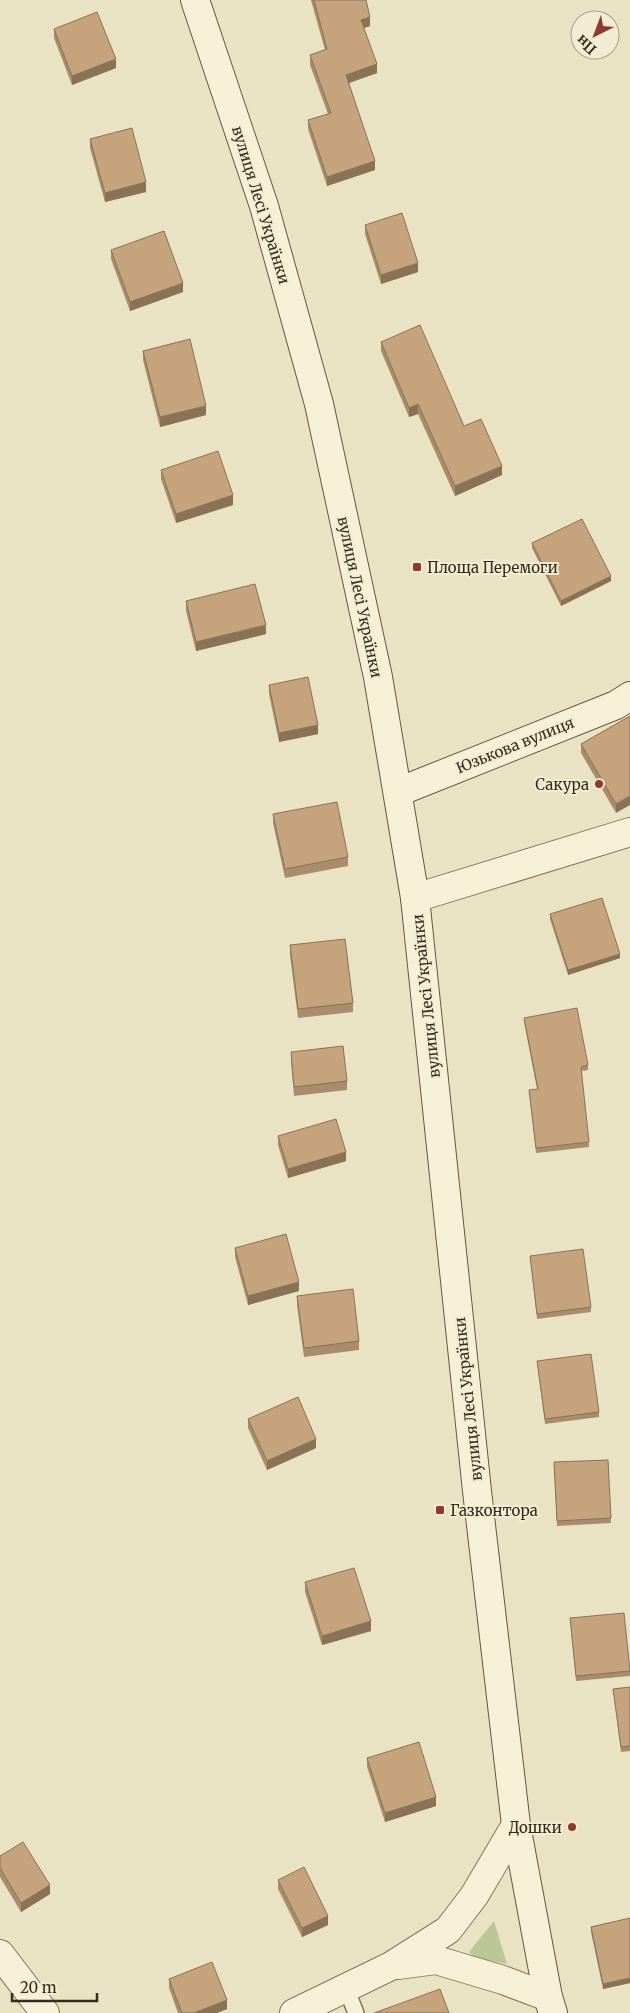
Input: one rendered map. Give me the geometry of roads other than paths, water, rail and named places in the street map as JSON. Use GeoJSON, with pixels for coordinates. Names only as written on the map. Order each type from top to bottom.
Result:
{"type":"FeatureCollection","features":[{"type":"Feature","properties":{"kind":"main road","name":"вулиця Лесі Українки"},"geometry":{"type":"LineString","coordinates":[[195,0],[264,206],[319,404],[378,677],[415,898],[477,1491],[516,1825],[551,2005]]}},
{"type":"Feature","properties":{"kind":"main road","name":"Юзькова вулиця"},"geometry":{"type":"LineString","coordinates":[[398,792],[616,705],[630,696]]}},
{"type":"Feature","properties":{"kind":"main road"},"geometry":{"type":"LineString","coordinates":[[415,898],[630,832]]}},
{"type":"Feature","properties":{"kind":"main road"},"geometry":{"type":"LineString","coordinates":[[294,2013],[391,1966],[448,1930],[474,1896],[516,1825]]}},
{"type":"Feature","properties":{"kind":"main road"},"geometry":{"type":"LineString","coordinates":[[0,1954],[45,2013]]}},
{"type":"Feature","properties":{"kind":"main road"},"geometry":{"type":"LineString","coordinates":[[391,1966],[436,1960],[504,1980],[551,2005]]}},
{"type":"Feature","properties":{"kind":"lane"},"geometry":{"type":"LineString","coordinates":[[346,1988],[356,2013]]}},
{"type":"Feature","properties":{"kind":"place","name":"Площа Перемоги"},"geometry":{"type":"Point","coordinates":[417,567]}},
{"type":"Feature","properties":{"kind":"place","name":"Сакура"},"geometry":{"type":"Point","coordinates":[599,784]}},
{"type":"Feature","properties":{"kind":"place","name":"Газконтора"},"geometry":{"type":"Point","coordinates":[440,1510]}},
{"type":"Feature","properties":{"kind":"place","name":"Дошки"},"geometry":{"type":"Point","coordinates":[572,1827]}}]}
